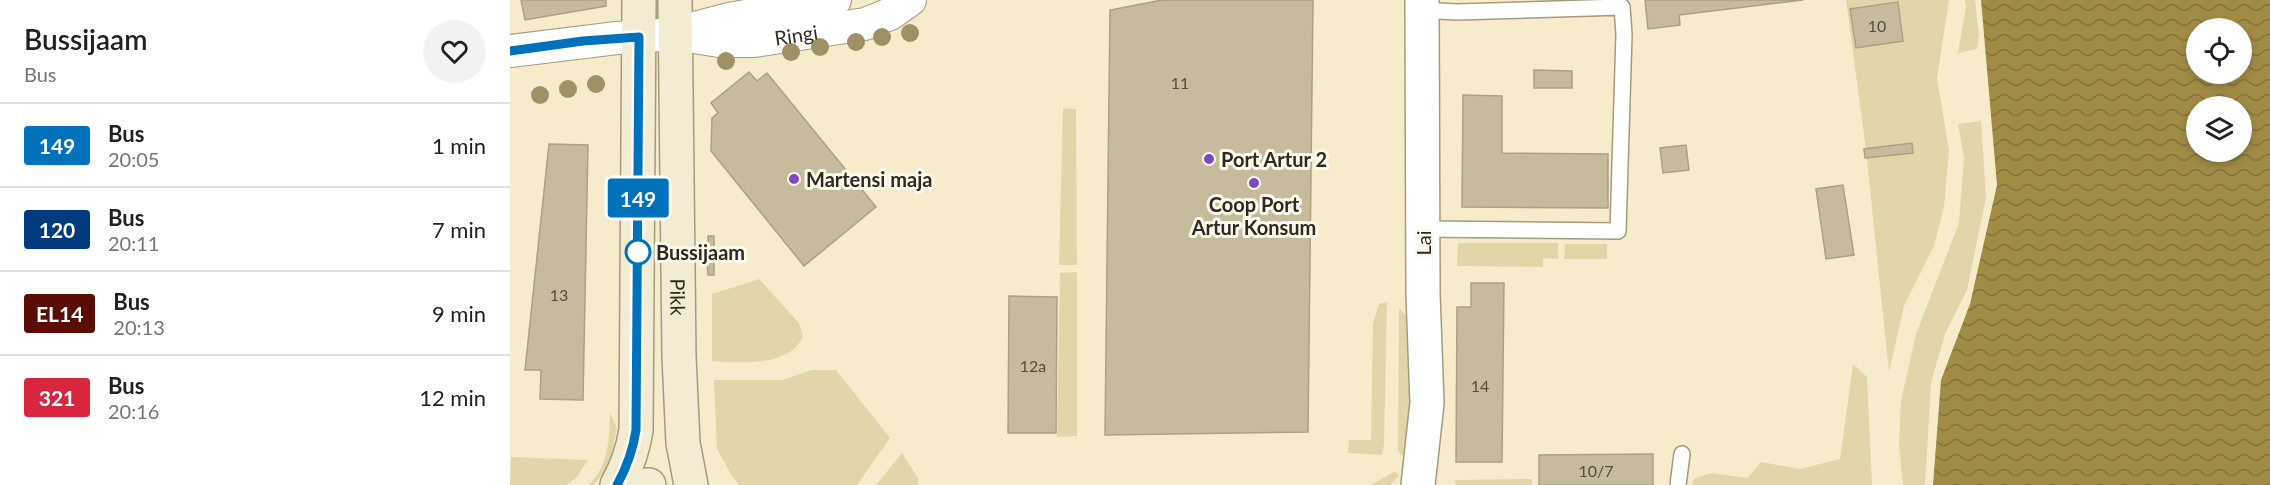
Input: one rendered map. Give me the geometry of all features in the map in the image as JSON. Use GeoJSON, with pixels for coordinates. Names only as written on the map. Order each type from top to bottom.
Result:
{"type":"FeatureCollection","features":[{"type":"Feature","properties":{"kind":"main road","name":"Pikk"},"geometry":{"type":"LineString","coordinates":[[617,485],[631,456],[636,430],[639,0]]}},
{"type":"Feature","properties":{"kind":"main road","name":"Pikk"},"geometry":{"type":"LineString","coordinates":[[675,0],[679,357],[683,443],[691,485]]}},
{"type":"Feature","properties":{"kind":"street","name":"Ringi"},"geometry":{"type":"LineString","coordinates":[[510,49],[675,34],[720,21],[835,0]]}},
{"type":"Feature","properties":{"kind":"street","name":"Ringi"},"geometry":{"type":"LineString","coordinates":[[675,34],[719,41],[754,41],[865,24],[890,14],[910,0]]}},
{"type":"Feature","properties":{"kind":"street","name":"Lai"},"geometry":{"type":"LineString","coordinates":[[1418,485],[1427,403],[1423,229],[1422,5]]}},
{"type":"Feature","properties":{"kind":"lane"},"geometry":{"type":"LineString","coordinates":[[1422,5],[1456,12],[1622,4],[1624,34],[1618,231],[1423,229]]}},
{"type":"Feature","properties":{"kind":"lane"},"geometry":{"type":"LineString","coordinates":[[1678,485],[1682,454]]}},
{"type":"Feature","properties":{"kind":"shaded area"},"geometry":{"type":"Polygon","coordinates":[[[1846,0],[1949,0],[1937,78],[1949,150],[1944,207],[1934,246],[1904,306],[1889,372],[1866,150],[1846,0]]]}},
{"type":"Feature","properties":{"kind":"shaded area"},"geometry":{"type":"Polygon","coordinates":[[[1965,0],[1975,0],[1979,36],[1977,49],[1958,53],[1966,7],[1965,0]]]}},
{"type":"Feature","properties":{"kind":"shaded area"},"geometry":{"type":"Polygon","coordinates":[[[1063,108],[1076,109],[1077,265],[1059,265],[1063,108]]]}},
{"type":"Feature","properties":{"kind":"shaded area"},"geometry":{"type":"Polygon","coordinates":[[[1981,121],[1986,198],[1967,290],[1945,334],[1931,383],[1925,485],[1903,485],[1899,446],[1901,401],[1916,334],[1959,223],[1964,158],[1958,124],[1981,121]]]}},
{"type":"Feature","properties":{"kind":"shaded area"},"geometry":{"type":"Polygon","coordinates":[[[1458,243],[1558,243],[1558,259],[1543,258],[1543,267],[1457,266],[1458,243]]]}},
{"type":"Feature","properties":{"kind":"shaded area"},"geometry":{"type":"Polygon","coordinates":[[[1565,244],[1607,244],[1607,259],[1564,259],[1565,244]]]}},
{"type":"Feature","properties":{"kind":"shaded area"},"geometry":{"type":"Polygon","coordinates":[[[1077,272],[1077,436],[1057,437],[1060,273],[1077,272]]]}},
{"type":"Feature","properties":{"kind":"shaded area"},"geometry":{"type":"Polygon","coordinates":[[[759,279],[799,323],[803,336],[797,346],[776,358],[750,362],[712,361],[712,294],[759,279]]]}},
{"type":"Feature","properties":{"kind":"shaded area"},"geometry":{"type":"Polygon","coordinates":[[[1387,302],[1382,455],[1348,453],[1349,440],[1371,440],[1373,323],[1379,304],[1387,302]]]}},
{"type":"Feature","properties":{"kind":"shaded area"},"geometry":{"type":"Polygon","coordinates":[[[1399,308],[1409,319],[1413,391],[1408,449],[1401,456],[1398,450],[1399,308]]]}},
{"type":"Feature","properties":{"kind":"shaded area"},"geometry":{"type":"Polygon","coordinates":[[[1853,364],[1867,377],[1872,485],[1692,485],[1694,479],[1711,473],[1748,478],[1761,462],[1800,469],[1840,459],[1853,364]]]}},
{"type":"Feature","properties":{"kind":"shaded area"},"geometry":{"type":"Polygon","coordinates":[[[812,370],[836,370],[890,438],[857,485],[739,485],[717,449],[714,380],[782,380],[812,370]]]}},
{"type":"Feature","properties":{"kind":"shaded area"},"geometry":{"type":"Polygon","coordinates":[[[610,413],[617,428],[610,464],[594,485],[588,485],[595,478],[604,461],[610,413]]]}},
{"type":"Feature","properties":{"kind":"shaded area"},"geometry":{"type":"Polygon","coordinates":[[[902,453],[918,478],[918,485],[876,485],[902,453]]]}},
{"type":"Feature","properties":{"kind":"shaded area"},"geometry":{"type":"Polygon","coordinates":[[[511,457],[588,460],[576,478],[566,485],[510,485],[511,457]]]}},
{"type":"Feature","properties":{"kind":"shaded area"},"geometry":{"type":"Polygon","coordinates":[[[1395,471],[1399,475],[1390,485],[1371,485],[1395,471]]]}},
{"type":"Feature","properties":{"kind":"shaded area"},"geometry":{"type":"Polygon","coordinates":[[[1532,479],[1532,485],[1456,485],[1455,480],[1532,479]]]}},
{"type":"Feature","properties":{"kind":"water"},"geometry":{"type":"Polygon","coordinates":[[[1981,0],[2270,0],[2270,485],[1933,485],[1941,380],[1970,304],[1997,185],[1981,0]]]}},
{"type":"Feature","properties":{"kind":"building"},"geometry":{"type":"Polygon","coordinates":[[[521,0],[606,0],[606,6],[525,20],[521,0]]]}},
{"type":"Feature","properties":{"kind":"building","name":"Port Artur 2"},"geometry":{"type":"Polygon","coordinates":[[[1162,0],[1313,0],[1308,432],[1105,435],[1110,10],[1162,0]]]}},
{"type":"Feature","properties":{"kind":"building"},"geometry":{"type":"Polygon","coordinates":[[[1645,0],[1803,0],[1679,15],[1680,25],[1648,29],[1645,0]]]}},
{"type":"Feature","properties":{"kind":"building"},"geometry":{"type":"Polygon","coordinates":[[[1898,2],[1903,41],[1856,48],[1850,9],[1898,2]]]}},
{"type":"Feature","properties":{"kind":"building"},"geometry":{"type":"Polygon","coordinates":[[[1534,70],[1572,71],[1572,88],[1534,88],[1534,70]]]}},
{"type":"Feature","properties":{"kind":"building","name":"Martensi maja"},"geometry":{"type":"Polygon","coordinates":[[[749,72],[757,81],[767,73],[876,207],[804,266],[711,151],[712,118],[718,113],[711,103],[749,72]]]}},
{"type":"Feature","properties":{"kind":"building"},"geometry":{"type":"Polygon","coordinates":[[[1463,95],[1502,96],[1502,153],[1608,154],[1608,208],[1462,207],[1463,95]]]}},
{"type":"Feature","properties":{"kind":"building"},"geometry":{"type":"Polygon","coordinates":[[[1912,143],[1913,153],[1865,158],[1864,149],[1912,143]]]}},
{"type":"Feature","properties":{"kind":"building"},"geometry":{"type":"Polygon","coordinates":[[[549,144],[588,145],[583,400],[540,399],[541,370],[525,370],[549,144]]]}},
{"type":"Feature","properties":{"kind":"building"},"geometry":{"type":"Polygon","coordinates":[[[1686,145],[1689,170],[1663,173],[1660,148],[1686,145]]]}},
{"type":"Feature","properties":{"kind":"building"},"geometry":{"type":"Polygon","coordinates":[[[1843,185],[1854,255],[1826,259],[1816,189],[1843,185]]]}},
{"type":"Feature","properties":{"kind":"building"},"geometry":{"type":"Polygon","coordinates":[[[708,236],[714,236],[714,250],[708,251],[708,236]]]}},
{"type":"Feature","properties":{"kind":"building"},"geometry":{"type":"Polygon","coordinates":[[[707,260],[714,260],[714,275],[708,275],[707,260]]]}},
{"type":"Feature","properties":{"kind":"building"},"geometry":{"type":"Polygon","coordinates":[[[1471,283],[1504,283],[1502,462],[1456,462],[1457,307],[1471,307],[1471,283]]]}},
{"type":"Feature","properties":{"kind":"building"},"geometry":{"type":"Polygon","coordinates":[[[1009,296],[1057,297],[1056,433],[1008,433],[1009,296]]]}},
{"type":"Feature","properties":{"kind":"building"},"geometry":{"type":"Polygon","coordinates":[[[1653,454],[1653,485],[1539,485],[1539,455],[1653,454]]]}},
{"type":"Feature","properties":{"kind":"bus line","name":"149"},"geometry":{"type":"LineString","coordinates":[[510,51],[583,41],[639,37],[636,430],[634,447],[628,465],[617,485]]}},
{"type":"Feature","properties":{"kind":"place","name":"Port Artur 2"},"geometry":{"type":"Point","coordinates":[1209,159]}},
{"type":"Feature","properties":{"kind":"place","name":"Martensi maja"},"geometry":{"type":"Point","coordinates":[794,179]}},
{"type":"Feature","properties":{"kind":"place","name":"Coop Port Artur Konsum"},"geometry":{"type":"Point","coordinates":[1254,183]}},
{"type":"Feature","properties":{"kind":"place","name":"Bussijaam"},"geometry":{"type":"Point","coordinates":[638,252]}}]}
